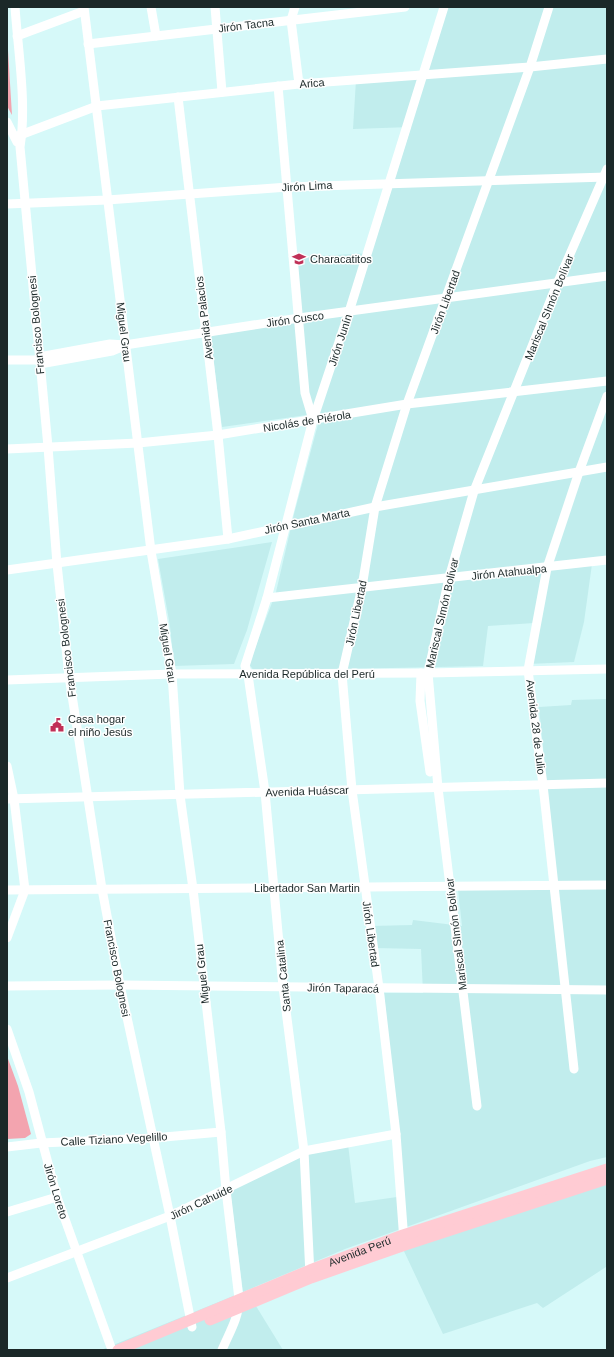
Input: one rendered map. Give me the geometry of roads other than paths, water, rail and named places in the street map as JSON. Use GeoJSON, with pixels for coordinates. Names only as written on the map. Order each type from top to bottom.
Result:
{"type":"FeatureCollection","features":[{"type":"Feature","properties":{"kind":"main road","name":"Avenida Perú"},"geometry":{"type":"LineString","coordinates":[[135,1350],[191,1324],[310,1274],[607,1169]]}},
{"type":"Feature","properties":{"kind":"main road","name":"Avenida Perú"},"geometry":{"type":"LineString","coordinates":[[404,1240],[607,1179]]}},
{"type":"Feature","properties":{"kind":"main road","name":"Avenida Perú"},"geometry":{"type":"LineString","coordinates":[[118,1350],[191,1324]]}},
{"type":"Feature","properties":{"kind":"street","name":"Francisco Bolognesi"},"geometry":{"type":"LineString","coordinates":[[16,7],[18,136],[48,447],[57,564],[69,676],[102,889],[120,985],[170,1216],[191,1324]]}},
{"type":"Feature","properties":{"kind":"street"},"geometry":{"type":"LineString","coordinates":[[151,7],[156,36]]}},
{"type":"Feature","properties":{"kind":"street"},"geometry":{"type":"LineString","coordinates":[[215,7],[222,92]]}},
{"type":"Feature","properties":{"kind":"street"},"geometry":{"type":"LineString","coordinates":[[295,7],[291,20],[299,84]]}},
{"type":"Feature","properties":{"kind":"street","name":"Jirón Tacna"},"geometry":{"type":"LineString","coordinates":[[88,44],[377,9],[405,7]]}},
{"type":"Feature","properties":{"kind":"street","name":"Jirón Junín"},"geometry":{"type":"LineString","coordinates":[[248,675],[245,666],[267,598],[313,420],[349,312],[444,7]]}},
{"type":"Feature","properties":{"kind":"street","name":"Jirón Libertad"},"geometry":{"type":"LineString","coordinates":[[404,1240],[396,1134],[379,988],[364,887],[352,790],[342,674],[362,587],[375,507],[408,404],[530,67],[549,7]]}},
{"type":"Feature","properties":{"kind":"street"},"geometry":{"type":"LineString","coordinates":[[17,36],[84,9]]}},
{"type":"Feature","properties":{"kind":"street","name":"Miguel Grau"},"geometry":{"type":"LineString","coordinates":[[84,9],[151,551],[172,674],[180,795],[193,889],[239,1304]]}},
{"type":"Feature","properties":{"kind":"street","name":"Arica"},"geometry":{"type":"LineString","coordinates":[[18,136],[97,106],[299,84],[424,73],[530,67],[607,59]]}},
{"type":"Feature","properties":{"kind":"street"},"geometry":{"type":"LineString","coordinates":[[278,86],[306,398],[313,420]]}},
{"type":"Feature","properties":{"kind":"street","name":"Avenida Palacios"},"geometry":{"type":"LineString","coordinates":[[178,97],[218,434],[228,539]]}},
{"type":"Feature","properties":{"kind":"street"},"geometry":{"type":"LineString","coordinates":[[7,122],[18,136]]}},
{"type":"Feature","properties":{"kind":"street","name":"Jirón Lima"},"geometry":{"type":"LineString","coordinates":[[7,204],[107,200],[288,187],[389,183],[488,182],[606,174]]}},
{"type":"Feature","properties":{"kind":"street","name":"Mariscal SImón Bolívar"},"geometry":{"type":"LineString","coordinates":[[477,1106],[425,673],[449,578],[474,491],[515,392],[557,284],[606,174]]}},
{"type":"Feature","properties":{"kind":"street","name":"Jirón Cusco"},"geometry":{"type":"LineString","coordinates":[[7,360],[39,361],[112,352],[126,345],[205,332],[607,276]]}},
{"type":"Feature","properties":{"kind":"street","name":"Nicolás de Piérola"},"geometry":{"type":"LineString","coordinates":[[7,449],[138,444],[313,420],[408,404],[607,381]]}},
{"type":"Feature","properties":{"kind":"street","name":"Avenida 28 de Julio"},"geometry":{"type":"LineString","coordinates":[[574,1069],[543,785],[528,670],[547,568],[579,472],[607,396]]}},
{"type":"Feature","properties":{"kind":"street","name":"Jirón Santa Marta"},"geometry":{"type":"LineString","coordinates":[[7,570],[228,539],[375,507],[607,467]]}},
{"type":"Feature","properties":{"kind":"street","name":"Jirón Atahualpa"},"geometry":{"type":"LineString","coordinates":[[267,598],[547,568],[607,560]]}},
{"type":"Feature","properties":{"kind":"street","name":"Avenida República del Perú"},"geometry":{"type":"LineString","coordinates":[[7,680],[69,676],[425,673],[607,668]]}},
{"type":"Feature","properties":{"kind":"street"},"geometry":{"type":"LineString","coordinates":[[425,673],[420,701],[430,772]]}},
{"type":"Feature","properties":{"kind":"street","name":"Santa Catalina"},"geometry":{"type":"LineString","coordinates":[[248,675],[265,792],[283,987],[304,1152],[310,1274]]}},
{"type":"Feature","properties":{"kind":"street"},"geometry":{"type":"LineString","coordinates":[[7,766],[10,799],[25,890],[7,938]]}},
{"type":"Feature","properties":{"kind":"street","name":"Avenida Huáscar"},"geometry":{"type":"LineString","coordinates":[[10,799],[607,783]]}},
{"type":"Feature","properties":{"kind":"street","name":"Libertador San Martin"},"geometry":{"type":"LineString","coordinates":[[7,890],[607,885]]}},
{"type":"Feature","properties":{"kind":"street","name":"Jirón Taparacá"},"geometry":{"type":"LineString","coordinates":[[7,986],[120,985],[462,990],[607,990]]}},
{"type":"Feature","properties":{"kind":"street","name":"Jirón Loreto"},"geometry":{"type":"LineString","coordinates":[[7,1029],[29,1092],[41,1143],[57,1197],[112,1350]]}},
{"type":"Feature","properties":{"kind":"street","name":"Calle Tiziano Vegelillo"},"geometry":{"type":"LineString","coordinates":[[7,1147],[41,1143],[153,1138],[221,1132]]}},
{"type":"Feature","properties":{"kind":"street","name":"Jirón Cahuide"},"geometry":{"type":"LineString","coordinates":[[7,1278],[170,1216],[304,1152],[396,1134]]}},
{"type":"Feature","properties":{"kind":"street"},"geometry":{"type":"LineString","coordinates":[[7,1212],[57,1197]]}},
{"type":"Feature","properties":{"kind":"street"},"geometry":{"type":"LineString","coordinates":[[222,1350],[239,1304]]}},
{"type":"Feature","properties":{"kind":"place","name":"Characatitos"},"geometry":{"type":"Point","coordinates":[299,259]}},
{"type":"Feature","properties":{"kind":"place","name":"Casa hogar el niño Jesús"},"geometry":{"type":"Point","coordinates":[57,725]}}]}
